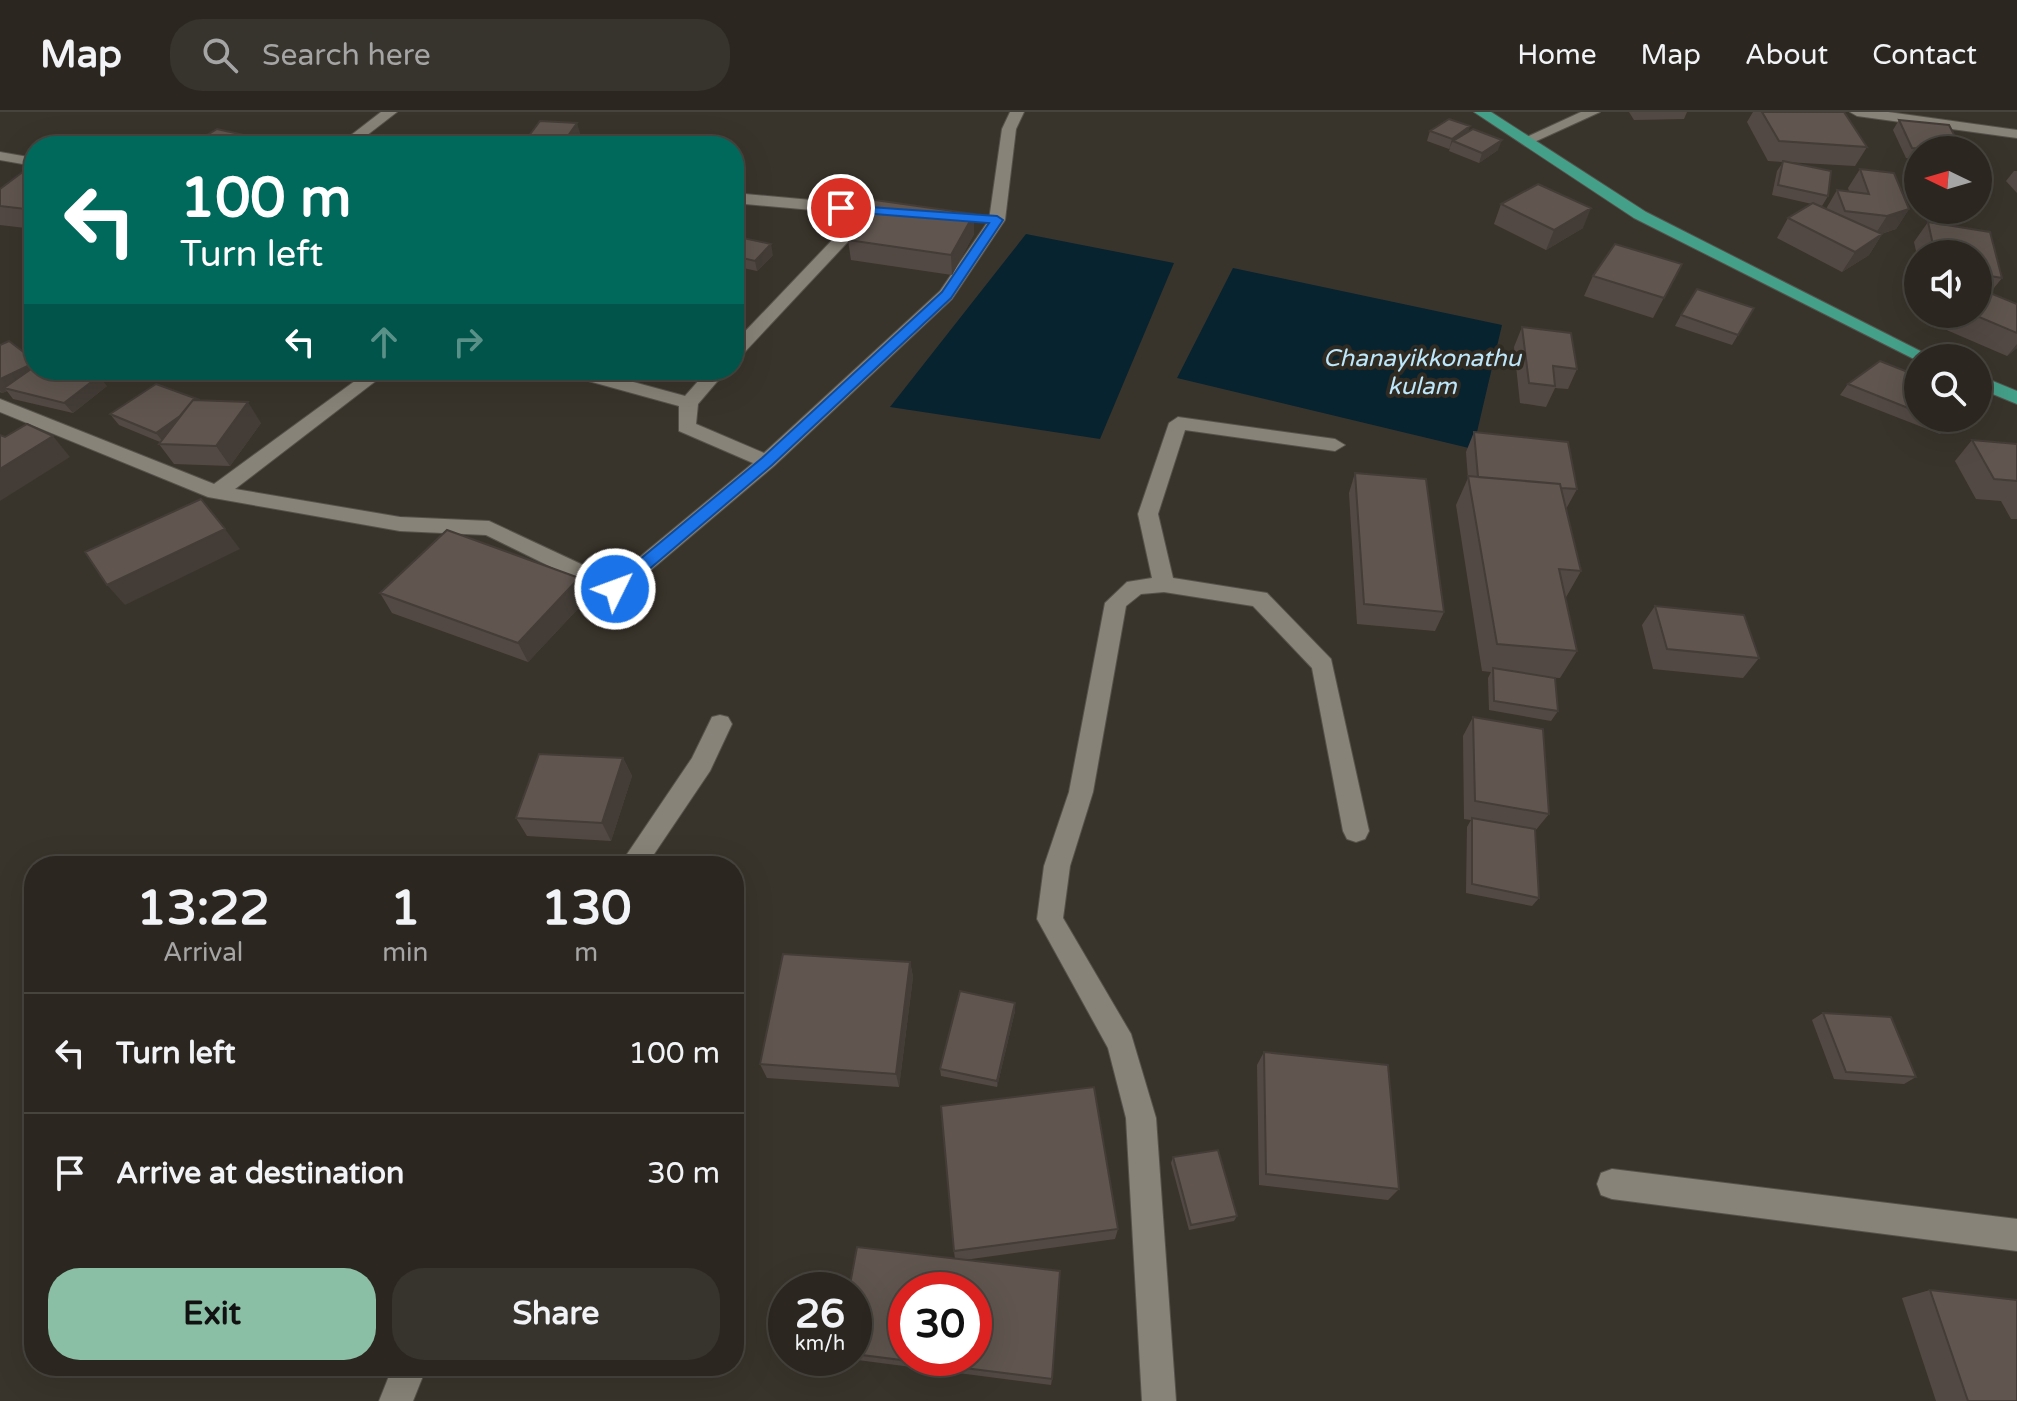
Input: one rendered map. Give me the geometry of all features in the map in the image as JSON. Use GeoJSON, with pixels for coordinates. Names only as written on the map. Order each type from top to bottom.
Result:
{"type":"FeatureCollection","features":[{"type":"Feature","properties":{"kind":"main road"},"geometry":{"type":"LineString","coordinates":[[1481,112],[1640,215],[1904,347]]}},
{"type":"Feature","properties":{"kind":"main road"},"geometry":{"type":"LineString","coordinates":[[1992,387],[2017,398]]}},
{"type":"Feature","properties":{"kind":"street"},"geometry":{"type":"LineString","coordinates":[[358,136],[390,112]]}},
{"type":"Feature","properties":{"kind":"street"},"geometry":{"type":"LineString","coordinates":[[610,615],[615,589],[767,462],[946,295],[990,219],[1009,129],[1017,112]]}},
{"type":"Feature","properties":{"kind":"street"},"geometry":{"type":"LineString","coordinates":[[1527,140],[1593,112]]}},
{"type":"Feature","properties":{"kind":"street"},"geometry":{"type":"LineString","coordinates":[[1857,112],[2017,134]]}},
{"type":"Feature","properties":{"kind":"street"},"geometry":{"type":"LineString","coordinates":[[0,156],[24,160]]}},
{"type":"Feature","properties":{"kind":"street"},"geometry":{"type":"LineString","coordinates":[[744,199],[911,214]]}},
{"type":"Feature","properties":{"kind":"street"},"geometry":{"type":"LineString","coordinates":[[744,342],[868,211]]}},
{"type":"Feature","properties":{"kind":"street"},"geometry":{"type":"LineString","coordinates":[[215,492],[247,472],[368,380]]}},
{"type":"Feature","properties":{"kind":"street"},"geometry":{"type":"LineString","coordinates":[[605,380],[689,403]]}},
{"type":"Feature","properties":{"kind":"street"},"geometry":{"type":"LineString","coordinates":[[709,380],[689,403],[686,427],[767,462]]}},
{"type":"Feature","properties":{"kind":"street"},"geometry":{"type":"LineString","coordinates":[[0,405],[215,492],[400,524],[489,528],[615,589]]}},
{"type":"Feature","properties":{"kind":"street"},"geometry":{"type":"LineString","coordinates":[[1164,584],[1148,514],[1178,423],[1335,445]]}},
{"type":"Feature","properties":{"kind":"street"},"geometry":{"type":"LineString","coordinates":[[1159,1401],[1141,1118],[1121,1044],[1050,919],[1057,866],[1081,792],[1116,603],[1135,587],[1164,584],[1259,599],[1323,665],[1356,831]]}},
{"type":"Feature","properties":{"kind":"street"},"geometry":{"type":"LineString","coordinates":[[639,856],[701,764],[720,724]]}},
{"type":"Feature","properties":{"kind":"street"},"geometry":{"type":"LineString","coordinates":[[1612,1184],[2017,1235]]}},
{"type":"Feature","properties":{"kind":"street"},"geometry":{"type":"LineString","coordinates":[[396,1401],[406,1376]]}},
{"type":"Feature","properties":{"kind":"water"},"geometry":{"type":"Polygon","coordinates":[[[1026,234],[1174,263],[1100,439],[890,407],[1026,234]]]}},
{"type":"Feature","properties":{"kind":"water","name":"Chanayikkonathu kulam"},"geometry":{"type":"Polygon","coordinates":[[[1233,268],[1502,325],[1473,449],[1177,378],[1233,268]]]}},
{"type":"Feature","properties":{"kind":"building"},"geometry":{"type":"Polygon","coordinates":[[[1762,112],[1844,112],[1867,147],[1779,141],[1762,112]]]}},
{"type":"Feature","properties":{"kind":"building"},"geometry":{"type":"Polygon","coordinates":[[[1449,119],[1470,126],[1452,139],[1430,131],[1449,119]]]}},
{"type":"Feature","properties":{"kind":"building"},"geometry":{"type":"Polygon","coordinates":[[[1899,120],[1949,125],[1955,136],[1906,136],[1899,120]]]}},
{"type":"Feature","properties":{"kind":"building"},"geometry":{"type":"Polygon","coordinates":[[[540,121],[577,123],[568,136],[529,136],[540,121]]]}},
{"type":"Feature","properties":{"kind":"building"},"geometry":{"type":"Polygon","coordinates":[[[217,129],[248,136],[205,136],[217,129]]]}},
{"type":"Feature","properties":{"kind":"building"},"geometry":{"type":"Polygon","coordinates":[[[1473,129],[1502,140],[1482,153],[1453,141],[1473,129]]]}},
{"type":"Feature","properties":{"kind":"building"},"geometry":{"type":"Polygon","coordinates":[[[1783,161],[1831,171],[1828,196],[1778,185],[1783,161]]]}},
{"type":"Feature","properties":{"kind":"building"},"geometry":{"type":"Polygon","coordinates":[[[1860,169],[1894,173],[1904,197],[1904,211],[1887,216],[1845,211],[1837,190],[1869,194],[1860,169]]]}},
{"type":"Feature","properties":{"kind":"building"},"geometry":{"type":"Polygon","coordinates":[[[24,171],[24,209],[0,206],[0,189],[24,171]]]}},
{"type":"Feature","properties":{"kind":"building"},"geometry":{"type":"Polygon","coordinates":[[[1538,184],[1591,208],[1554,230],[1501,204],[1538,184]]]}},
{"type":"Feature","properties":{"kind":"building"},"geometry":{"type":"Polygon","coordinates":[[[875,200],[974,214],[951,255],[848,240],[875,200]]]}},
{"type":"Feature","properties":{"kind":"building"},"geometry":{"type":"Polygon","coordinates":[[[1813,203],[1882,234],[1855,252],[1788,218],[1813,203]]]}},
{"type":"Feature","properties":{"kind":"building"},"geometry":{"type":"Polygon","coordinates":[[[1928,224],[1990,232],[2002,278],[1992,276],[1992,240],[1932,240],[1928,224]]]}},
{"type":"Feature","properties":{"kind":"building"},"geometry":{"type":"Polygon","coordinates":[[[744,238],[771,244],[755,261],[744,258],[744,238]]]}},
{"type":"Feature","properties":{"kind":"building"},"geometry":{"type":"Polygon","coordinates":[[[1615,244],[1682,264],[1664,298],[1593,276],[1615,244]]]}},
{"type":"Feature","properties":{"kind":"building"},"geometry":{"type":"Polygon","coordinates":[[[1697,289],[1754,308],[1738,335],[1681,315],[1697,289]]]}},
{"type":"Feature","properties":{"kind":"building"},"geometry":{"type":"Polygon","coordinates":[[[1992,294],[2017,304],[2017,333],[1992,322],[1992,294]]]}},
{"type":"Feature","properties":{"kind":"building"},"geometry":{"type":"Polygon","coordinates":[[[1522,327],[1571,333],[1577,369],[1553,366],[1555,386],[1529,383],[1522,327]]]}},
{"type":"Feature","properties":{"kind":"building"},"geometry":{"type":"Polygon","coordinates":[[[9,341],[24,352],[24,368],[0,379],[0,345],[9,341]]]}},
{"type":"Feature","properties":{"kind":"building"},"geometry":{"type":"Polygon","coordinates":[[[1880,361],[1904,370],[1904,406],[1848,384],[1880,361]]]}},
{"type":"Feature","properties":{"kind":"building"},"geometry":{"type":"Polygon","coordinates":[[[24,374],[24,380],[94,380],[64,403],[4,388],[24,374]]]}},
{"type":"Feature","properties":{"kind":"building"},"geometry":{"type":"Polygon","coordinates":[[[156,384],[200,400],[193,400],[180,416],[156,433],[110,414],[156,384]]]}},
{"type":"Feature","properties":{"kind":"building"},"geometry":{"type":"Polygon","coordinates":[[[193,400],[248,402],[216,446],[159,444],[193,400]]]}},
{"type":"Feature","properties":{"kind":"building"},"geometry":{"type":"Polygon","coordinates":[[[27,424],[53,436],[0,469],[0,435],[5,437],[27,424]]]}},
{"type":"Feature","properties":{"kind":"building"},"geometry":{"type":"Polygon","coordinates":[[[1474,432],[1568,442],[1577,489],[1561,488],[1560,484],[1478,477],[1474,432]]]}},
{"type":"Feature","properties":{"kind":"building"},"geometry":{"type":"Polygon","coordinates":[[[1972,440],[2017,444],[2017,481],[1994,479],[1972,440]]]}},
{"type":"Feature","properties":{"kind":"building"},"geometry":{"type":"Polygon","coordinates":[[[1355,473],[1426,479],[1444,612],[1364,604],[1355,473]]]}},
{"type":"Feature","properties":{"kind":"building"},"geometry":{"type":"Polygon","coordinates":[[[1468,476],[1560,484],[1581,571],[1559,569],[1577,651],[1497,644],[1468,476]]]}},
{"type":"Feature","properties":{"kind":"building"},"geometry":{"type":"Polygon","coordinates":[[[201,499],[225,529],[107,585],[85,552],[201,499]]]}},
{"type":"Feature","properties":{"kind":"building"},"geometry":{"type":"Polygon","coordinates":[[[447,530],[579,578],[518,643],[380,593],[447,530]]]}},
{"type":"Feature","properties":{"kind":"building"},"geometry":{"type":"Polygon","coordinates":[[[1655,606],[1744,615],[1759,658],[1667,649],[1655,606]]]}},
{"type":"Feature","properties":{"kind":"building"},"geometry":{"type":"Polygon","coordinates":[[[1493,668],[1555,678],[1558,711],[1494,701],[1493,668]]]}},
{"type":"Feature","properties":{"kind":"building"},"geometry":{"type":"Polygon","coordinates":[[[1473,717],[1543,729],[1549,814],[1475,801],[1473,717]]]}},
{"type":"Feature","properties":{"kind":"building"},"geometry":{"type":"Polygon","coordinates":[[[539,754],[623,758],[602,823],[516,818],[539,754]]]}},
{"type":"Feature","properties":{"kind":"building"},"geometry":{"type":"Polygon","coordinates":[[[1472,818],[1535,829],[1539,898],[1472,884],[1472,818]]]}},
{"type":"Feature","properties":{"kind":"building"},"geometry":{"type":"Polygon","coordinates":[[[783,954],[910,962],[896,1074],[760,1064],[783,954]]]}},
{"type":"Feature","properties":{"kind":"building"},"geometry":{"type":"Polygon","coordinates":[[[960,991],[1015,1003],[997,1081],[940,1069],[960,991]]]}},
{"type":"Feature","properties":{"kind":"building"},"geometry":{"type":"Polygon","coordinates":[[[1823,1013],[1891,1017],[1916,1077],[1846,1072],[1823,1013]]]}},
{"type":"Feature","properties":{"kind":"building"},"geometry":{"type":"Polygon","coordinates":[[[1264,1052],[1388,1065],[1399,1189],[1266,1174],[1264,1052]]]}},
{"type":"Feature","properties":{"kind":"building"},"geometry":{"type":"Polygon","coordinates":[[[1094,1087],[1118,1229],[954,1251],[941,1106],[1094,1087]]]}},
{"type":"Feature","properties":{"kind":"building"},"geometry":{"type":"Polygon","coordinates":[[[1218,1150],[1237,1216],[1191,1225],[1173,1157],[1218,1150]]]}},
{"type":"Feature","properties":{"kind":"building"},"geometry":{"type":"Polygon","coordinates":[[[857,1247],[1060,1271],[1052,1379],[992,1371],[992,1272],[888,1272],[888,1358],[872,1356],[872,1272],[852,1272],[857,1247]]]}},
{"type":"Feature","properties":{"kind":"building"},"geometry":{"type":"Polygon","coordinates":[[[1930,1290],[2017,1300],[2017,1401],[1968,1401],[1930,1290]]]}},
{"type":"Feature","properties":{"kind":"route"},"geometry":{"type":"LineString","coordinates":[[615,589],[767,462],[946,295],[997,220],[841,208]]}}]}
